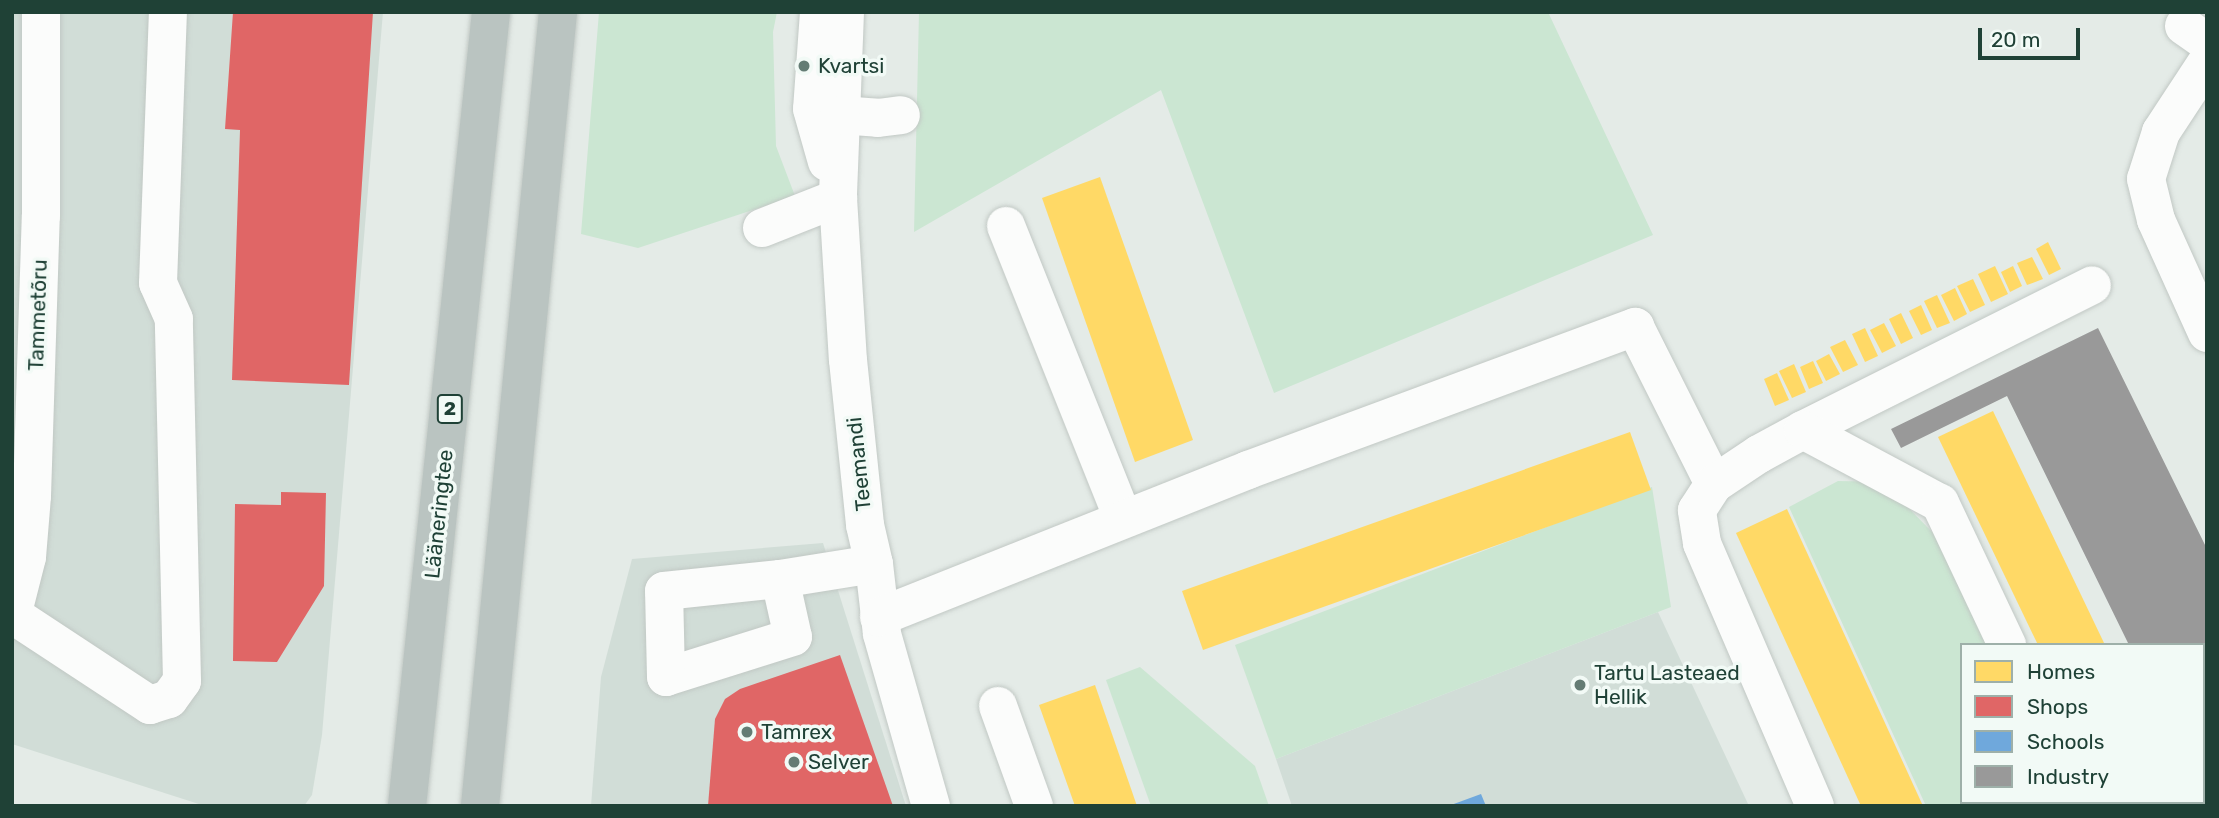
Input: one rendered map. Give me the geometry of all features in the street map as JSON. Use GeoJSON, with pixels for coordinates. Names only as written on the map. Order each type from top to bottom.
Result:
{"type":"FeatureCollection","features":[{"type":"Feature","properties":{"kind":"highway","name":"Lääneringtee"},"geometry":{"type":"LineString","coordinates":[[407,806],[491,12]]}},
{"type":"Feature","properties":{"kind":"highway"},"geometry":{"type":"LineString","coordinates":[[480,806],[558,12]]}},
{"type":"Feature","properties":{"kind":"street","name":"Tammetõru"},"geometry":{"type":"LineString","coordinates":[[12,616],[27,556],[32,496],[41,229],[41,12]]}},
{"type":"Feature","properties":{"kind":"street"},"geometry":{"type":"LineString","coordinates":[[12,616],[150,705],[169,699],[182,681],[174,319],[158,283],[168,12]]}},
{"type":"Feature","properties":{"kind":"street"},"geometry":{"type":"LineString","coordinates":[[762,228],[838,198],[812,109],[819,12]]}},
{"type":"Feature","properties":{"kind":"street","name":"Teemandi"},"geometry":{"type":"LineString","coordinates":[[845,12],[839,115],[838,198],[848,360],[865,525],[874,564],[879,617],[931,806]]}},
{"type":"Feature","properties":{"kind":"street"},"geometry":{"type":"LineString","coordinates":[[2207,62],[2161,132],[2146,179],[2156,220],[2207,333]]}},
{"type":"Feature","properties":{"kind":"street"},"geometry":{"type":"LineString","coordinates":[[839,115],[878,118],[901,116]]}},
{"type":"Feature","properties":{"kind":"street"},"geometry":{"type":"LineString","coordinates":[[1006,226],[1123,519]]}},
{"type":"Feature","properties":{"kind":"street"},"geometry":{"type":"LineString","coordinates":[[1815,806],[1702,543],[1697,510],[1714,484],[1759,454],[2092,285]]}},
{"type":"Feature","properties":{"kind":"street"},"geometry":{"type":"LineString","coordinates":[[879,617],[1123,519],[1635,327],[1714,484]]}},
{"type":"Feature","properties":{"kind":"street"},"geometry":{"type":"LineString","coordinates":[[1803,430],[1940,503],[2006,643]]}},
{"type":"Feature","properties":{"kind":"street"},"geometry":{"type":"LineString","coordinates":[[780,579],[874,564]]}},
{"type":"Feature","properties":{"kind":"street"},"geometry":{"type":"LineString","coordinates":[[998,706],[1034,806]]}},
{"type":"Feature","properties":{"kind":"shaded area"},"geometry":{"type":"Polygon","coordinates":[[[12,12],[383,12],[322,735],[312,795],[304,806],[205,806],[12,744],[12,12]]]}},
{"type":"Feature","properties":{"kind":"shaded area"},"geometry":{"type":"Polygon","coordinates":[[[823,543],[906,806],[591,806],[601,677],[632,559],[823,543]]]}},
{"type":"Feature","properties":{"kind":"shaded area","name":"Tartu Lasteaed Hellik"},"geometry":{"type":"Polygon","coordinates":[[[1658,612],[1749,806],[1292,806],[1276,759],[1658,612]]]}},
{"type":"Feature","properties":{"kind":"green space"},"geometry":{"type":"Polygon","coordinates":[[[599,12],[777,12],[773,32],[776,146],[795,196],[638,248],[581,234],[599,12]]]}},
{"type":"Feature","properties":{"kind":"green space"},"geometry":{"type":"Polygon","coordinates":[[[919,12],[1548,12],[1653,235],[1274,393],[1161,90],[914,232],[919,12]]]}},
{"type":"Feature","properties":{"kind":"green space"},"geometry":{"type":"Polygon","coordinates":[[[1838,481],[1883,482],[1936,536],[1986,643],[1960,643],[1960,804],[2063,806],[1926,806],[1789,507],[1838,481]]]}},
{"type":"Feature","properties":{"kind":"green space"},"geometry":{"type":"Polygon","coordinates":[[[1652,487],[1671,607],[1276,759],[1235,645],[1652,487]]]}},
{"type":"Feature","properties":{"kind":"green space"},"geometry":{"type":"Polygon","coordinates":[[[1140,667],[1255,766],[1269,806],[1151,806],[1106,680],[1140,667]]]}},
{"type":"Feature","properties":{"kind":"building: Homes"},"geometry":{"type":"Polygon","coordinates":[[[1100,177],[1193,440],[1135,462],[1042,198],[1100,177]]]}},
{"type":"Feature","properties":{"kind":"building: Homes"},"geometry":{"type":"Polygon","coordinates":[[[2048,242],[2061,269],[2049,275],[2036,249],[2048,242]]]}},
{"type":"Feature","properties":{"kind":"building: Homes"},"geometry":{"type":"Polygon","coordinates":[[[2032,257],[2043,279],[2027,285],[2017,263],[2032,257]]]}},
{"type":"Feature","properties":{"kind":"building: Homes"},"geometry":{"type":"Polygon","coordinates":[[[1995,266],[2008,294],[1991,302],[1978,274],[1995,266]]]}},
{"type":"Feature","properties":{"kind":"building: Homes"},"geometry":{"type":"Polygon","coordinates":[[[2013,266],[2022,286],[2010,292],[2001,272],[2013,266]]]}},
{"type":"Feature","properties":{"kind":"building: Homes"},"geometry":{"type":"Polygon","coordinates":[[[1973,279],[1985,305],[1970,312],[1957,286],[1973,279]]]}},
{"type":"Feature","properties":{"kind":"building: Homes"},"geometry":{"type":"Polygon","coordinates":[[[1955,288],[1967,314],[1954,321],[1941,295],[1955,288]]]}},
{"type":"Feature","properties":{"kind":"building: Homes"},"geometry":{"type":"Polygon","coordinates":[[[1937,295],[1950,323],[1937,328],[1924,301],[1937,295]]]}},
{"type":"Feature","properties":{"kind":"building: Homes"},"geometry":{"type":"Polygon","coordinates":[[[1921,305],[1932,330],[1921,335],[1909,311],[1921,305]]]}},
{"type":"Feature","properties":{"kind":"building: Homes"},"geometry":{"type":"Polygon","coordinates":[[[1901,313],[1913,338],[1901,344],[1889,319],[1901,313]]]}},
{"type":"Feature","properties":{"kind":"building: Homes"},"geometry":{"type":"Polygon","coordinates":[[[1884,323],[1896,346],[1882,353],[1870,330],[1884,323]]]}},
{"type":"Feature","properties":{"kind":"building: Homes"},"geometry":{"type":"Polygon","coordinates":[[[1865,328],[1878,356],[1865,362],[1852,334],[1865,328]]]}},
{"type":"Feature","properties":{"kind":"building: Homes"},"geometry":{"type":"Polygon","coordinates":[[[1845,340],[1858,365],[1843,372],[1830,347],[1845,340]]]}},
{"type":"Feature","properties":{"kind":"building: Homes"},"geometry":{"type":"Polygon","coordinates":[[[1829,354],[1840,374],[1826,381],[1816,361],[1829,354]]]}},
{"type":"Feature","properties":{"kind":"building: Homes"},"geometry":{"type":"Polygon","coordinates":[[[1813,361],[1823,383],[1809,389],[1800,367],[1813,361]]]}},
{"type":"Feature","properties":{"kind":"building: Homes"},"geometry":{"type":"Polygon","coordinates":[[[1794,364],[1806,392],[1792,398],[1779,371],[1794,364]]]}},
{"type":"Feature","properties":{"kind":"building: Homes"},"geometry":{"type":"Polygon","coordinates":[[[1777,373],[1789,400],[1775,406],[1764,379],[1777,373]]]}},
{"type":"Feature","properties":{"kind":"building: Homes"},"geometry":{"type":"Polygon","coordinates":[[[1993,411],[2104,643],[2037,643],[1938,437],[1993,411]]]}},
{"type":"Feature","properties":{"kind":"building: Homes"},"geometry":{"type":"Polygon","coordinates":[[[1630,432],[1651,490],[1203,650],[1182,591],[1630,432]]]}},
{"type":"Feature","properties":{"kind":"building: Homes"},"geometry":{"type":"Polygon","coordinates":[[[1787,509],[1923,806],[1861,806],[1736,533],[1787,509]]]}},
{"type":"Feature","properties":{"kind":"building: Homes"},"geometry":{"type":"Polygon","coordinates":[[[1095,685],[1137,806],[1075,806],[1039,705],[1095,685]]]}},
{"type":"Feature","properties":{"kind":"building: Homes"},"geometry":{"type":"Polygon","coordinates":[[[2115,804],[2181,806],[2116,806],[2115,804]]]}},
{"type":"Feature","properties":{"kind":"building: Shops"},"geometry":{"type":"Polygon","coordinates":[[[233,12],[373,12],[349,385],[232,380],[240,130],[225,129],[233,12]]]}},
{"type":"Feature","properties":{"kind":"building: Shops"},"geometry":{"type":"Polygon","coordinates":[[[281,492],[326,493],[324,586],[277,662],[233,661],[235,504],[281,505],[281,492]]]}},
{"type":"Feature","properties":{"kind":"building: Shops","name":"Selver"},"geometry":{"type":"Polygon","coordinates":[[[840,655],[893,806],[708,806],[715,719],[725,699],[740,689],[840,655]]]}},
{"type":"Feature","properties":{"kind":"building: Schools"},"geometry":{"type":"Polygon","coordinates":[[[1481,794],[1486,806],[1451,806],[1451,805],[1481,794]]]}},
{"type":"Feature","properties":{"kind":"building: Industry"},"geometry":{"type":"Polygon","coordinates":[[[2098,328],[2207,549],[2207,802],[2205,643],[2128,643],[2007,396],[1901,448],[1891,429],[2098,328]]]}},
{"type":"Feature","properties":{"kind":"place","name":"Kvartsi"},"geometry":{"type":"Point","coordinates":[804,66]}},
{"type":"Feature","properties":{"kind":"place","name":"Tartu Lasteaed Hellik"},"geometry":{"type":"Point","coordinates":[1580,685]}},
{"type":"Feature","properties":{"kind":"place","name":"Tamrex"},"geometry":{"type":"Point","coordinates":[747,732]}},
{"type":"Feature","properties":{"kind":"place","name":"Selver"},"geometry":{"type":"Point","coordinates":[794,762]}}]}
